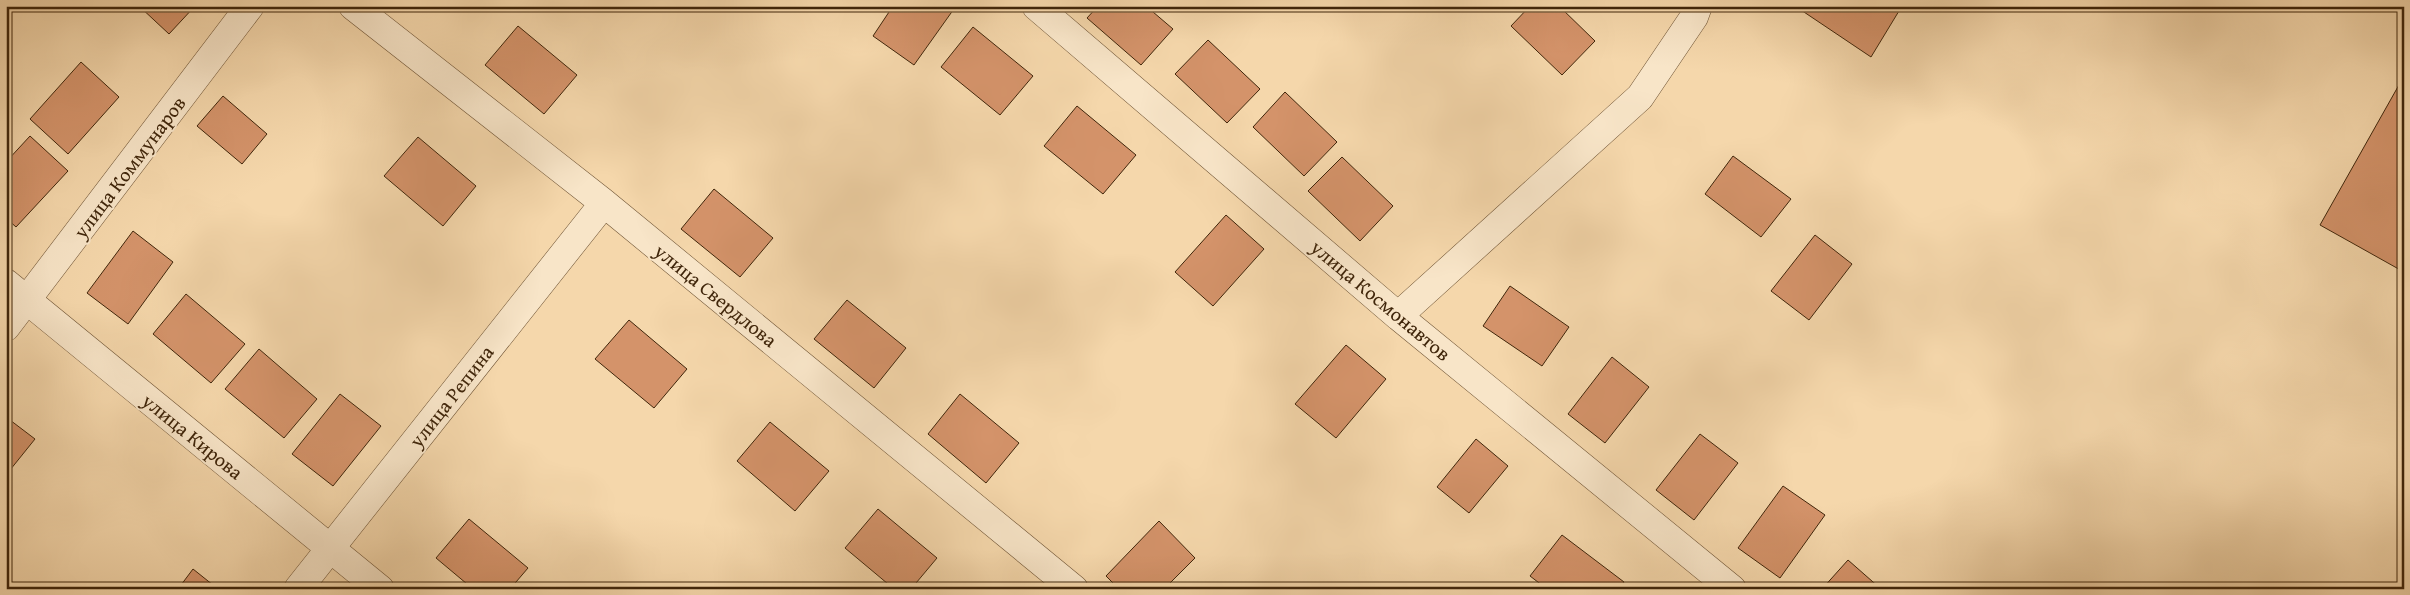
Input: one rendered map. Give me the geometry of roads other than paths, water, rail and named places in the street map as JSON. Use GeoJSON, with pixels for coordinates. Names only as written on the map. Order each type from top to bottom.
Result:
{"type":"FeatureCollection","features":[{"type":"Feature","properties":{"kind":"street","name":"улица Коммунаров"},"geometry":{"type":"LineString","coordinates":[[6,327],[250,6]]}},
{"type":"Feature","properties":{"kind":"street","name":"улица Свердлова"},"geometry":{"type":"LineString","coordinates":[[353,6],[604,203],[1074,589]]}},
{"type":"Feature","properties":{"kind":"street","name":"улица Космонавтов"},"geometry":{"type":"LineString","coordinates":[[1036,6],[1398,316],[1732,589]]}},
{"type":"Feature","properties":{"kind":"street"},"geometry":{"type":"LineString","coordinates":[[1398,316],[1640,97],[1691,10]]}},
{"type":"Feature","properties":{"kind":"street","name":"улица Репина"},"geometry":{"type":"LineString","coordinates":[[298,589],[604,203]]}},
{"type":"Feature","properties":{"kind":"street","name":"улица Кирова"},"geometry":{"type":"LineString","coordinates":[[6,283],[380,589]]}}]}
